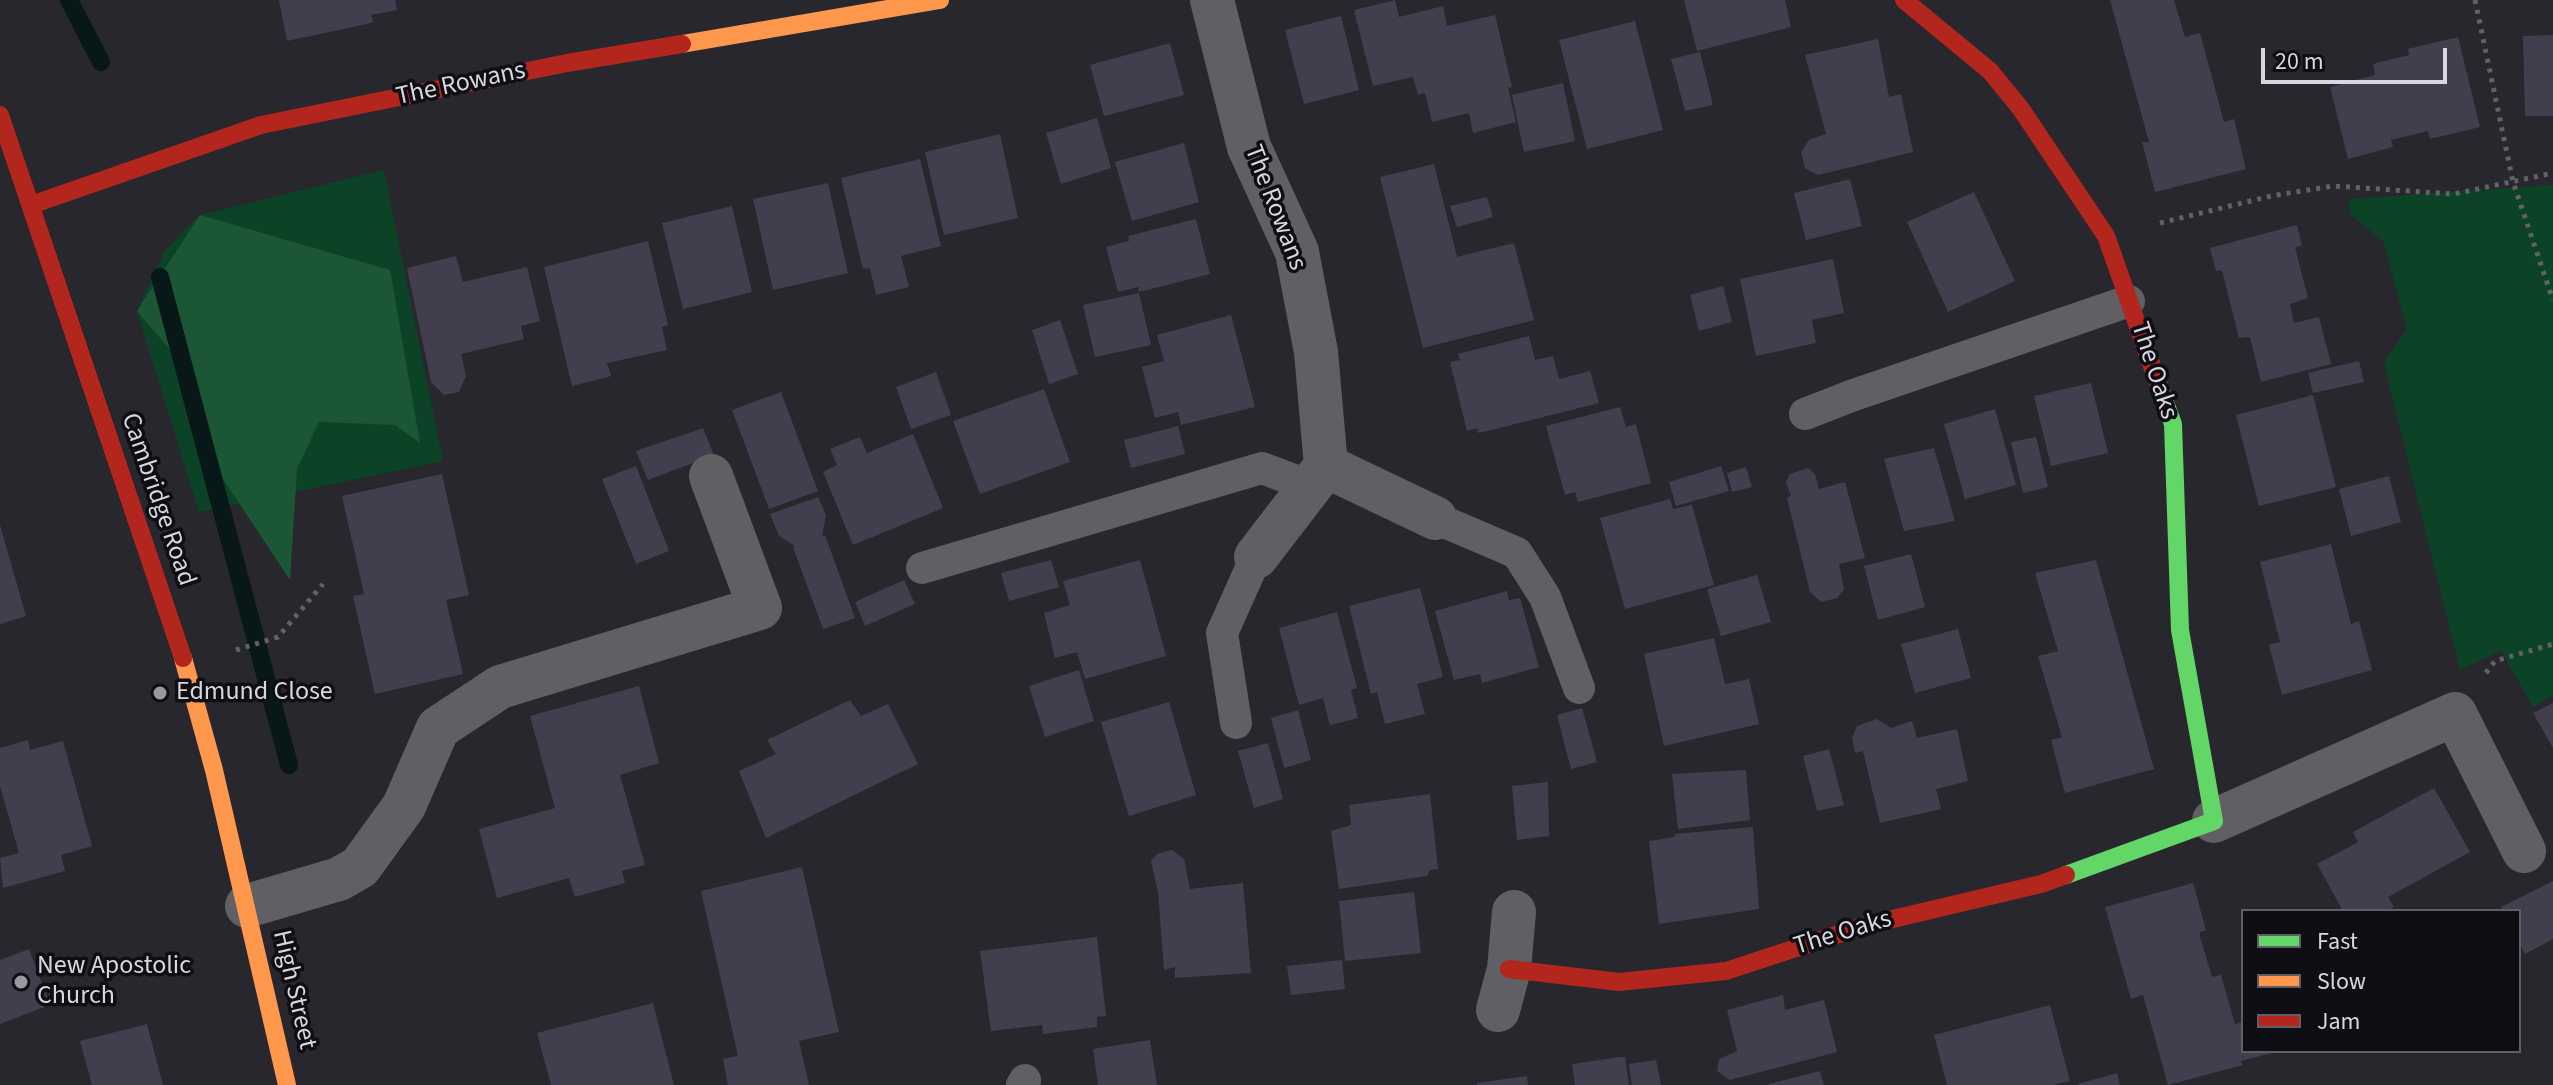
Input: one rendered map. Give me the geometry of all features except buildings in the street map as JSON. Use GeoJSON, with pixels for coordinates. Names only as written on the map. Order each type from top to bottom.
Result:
{"type":"FeatureCollection","features":[{"type":"Feature","properties":{"kind":"street","name":"The Rowans"},"geometry":{"type":"LineString","coordinates":[[1212,0],[1249,147],[1297,252],[1316,352],[1318,476]]}},
{"type":"Feature","properties":{"kind":"street","name":"The Oaks"},"geometry":{"type":"LineString","coordinates":[[1904,0],[1990,71],[2021,109],[2106,236],[2173,424],[2180,630],[2214,821]]}},
{"type":"Feature","properties":{"kind":"street","name":"The Rowans"},"geometry":{"type":"LineString","coordinates":[[31,205],[261,125],[567,63],[914,2]]}},
{"type":"Feature","properties":{"kind":"street","name":"Cambridge Road"},"geometry":{"type":"LineString","coordinates":[[0,115],[186,666],[247,906]]}},
{"type":"Feature","properties":{"kind":"street"},"geometry":{"type":"LineString","coordinates":[[247,906],[339,879],[360,867],[404,806],[438,728],[500,687],[760,608],[711,476]]}},
{"type":"Feature","properties":{"kind":"street"},"geometry":{"type":"LineString","coordinates":[[1256,557],[1318,476],[1435,518]]}},
{"type":"Feature","properties":{"kind":"street"},"geometry":{"type":"LineString","coordinates":[[2455,714],[2524,851]]}},
{"type":"Feature","properties":{"kind":"street","name":"The Oaks"},"geometry":{"type":"LineString","coordinates":[[1509,969],[1619,982],[1726,971],[1863,926],[2041,884],[2214,821],[2455,714]]}},
{"type":"Feature","properties":{"kind":"street","name":"High Street"},"geometry":{"type":"LineString","coordinates":[[247,906],[287,1085]]}},
{"type":"Feature","properties":{"kind":"street"},"geometry":{"type":"LineString","coordinates":[[1498,1010],[1509,969],[1514,912]]}},
{"type":"Feature","properties":{"kind":"lane"},"geometry":{"type":"LineString","coordinates":[[1805,414],[2129,301]]}},
{"type":"Feature","properties":{"kind":"lane"},"geometry":{"type":"LineString","coordinates":[[922,568],[1262,468],[1318,476]]}},
{"type":"Feature","properties":{"kind":"lane"},"geometry":{"type":"LineString","coordinates":[[1435,518],[1517,553],[1545,597],[1579,688]]}},
{"type":"Feature","properties":{"kind":"lane"},"geometry":{"type":"LineString","coordinates":[[1236,723],[1222,633],[1256,557]]}},
{"type":"Feature","properties":{"kind":"path"},"geometry":{"type":"LineString","coordinates":[[2475,0],[2513,182],[2553,300]]}},
{"type":"Feature","properties":{"kind":"path"},"geometry":{"type":"LineString","coordinates":[[2106,236],[2271,196],[2333,186],[2454,194],[2553,173]]}},
{"type":"Feature","properties":{"kind":"path"},"geometry":{"type":"LineString","coordinates":[[247,646],[278,637],[323,584]]}},
{"type":"Feature","properties":{"kind":"path"},"geometry":{"type":"LineString","coordinates":[[2455,714],[2495,661],[2553,644]]}},
{"type":"Feature","properties":{"kind":"green space"},"geometry":{"type":"Polygon","coordinates":[[[384,170],[443,461],[199,512],[137,311],[165,250],[200,215],[384,170]]]}},
{"type":"Feature","properties":{"kind":"green space"},"geometry":{"type":"Polygon","coordinates":[[[2553,185],[2553,696],[2533,707],[2501,651],[2460,670],[2384,363],[2407,329],[2383,241],[2351,215],[2348,199],[2553,185]]]}},
{"type":"Feature","properties":{"kind":"green space"},"geometry":{"type":"Polygon","coordinates":[[[200,215],[390,270],[420,443],[395,425],[319,422],[297,469],[290,580],[221,476],[195,379],[137,311],[200,215]]]}},
{"type":"Feature","properties":{"kind":"waterway"},"geometry":{"type":"LineString","coordinates":[[69,0],[101,62]]}},
{"type":"Feature","properties":{"kind":"waterway"},"geometry":{"type":"LineString","coordinates":[[160,277],[289,765]]}},
{"type":"Feature","properties":{"kind":"traffic: fast"},"geometry":{"type":"LineString","coordinates":[[2066,875],[2214,821],[2180,630],[2173,424],[2159,386]]}},
{"type":"Feature","properties":{"kind":"traffic: slow"},"geometry":{"type":"LineString","coordinates":[[682,44],[940,0]]}},
{"type":"Feature","properties":{"kind":"traffic: slow"},"geometry":{"type":"LineString","coordinates":[[183,658],[214,770],[287,1085]]}},
{"type":"Feature","properties":{"kind":"traffic: jam"},"geometry":{"type":"LineString","coordinates":[[1904,0],[1990,71],[2021,109],[2106,236],[2159,386]]}},
{"type":"Feature","properties":{"kind":"traffic: jam"},"geometry":{"type":"LineString","coordinates":[[31,205],[261,125],[567,63],[682,44]]}},
{"type":"Feature","properties":{"kind":"traffic: jam"},"geometry":{"type":"LineString","coordinates":[[0,115],[183,658]]}},
{"type":"Feature","properties":{"kind":"traffic: jam"},"geometry":{"type":"LineString","coordinates":[[1509,969],[1619,982],[1726,971],[1863,926],[2041,884],[2066,875]]}},
{"type":"Feature","properties":{"kind":"place","name":"Edmund Close"},"geometry":{"type":"Point","coordinates":[160,693]}},
{"type":"Feature","properties":{"kind":"place","name":"New Apostolic Church"},"geometry":{"type":"Point","coordinates":[21,982]}}]}
